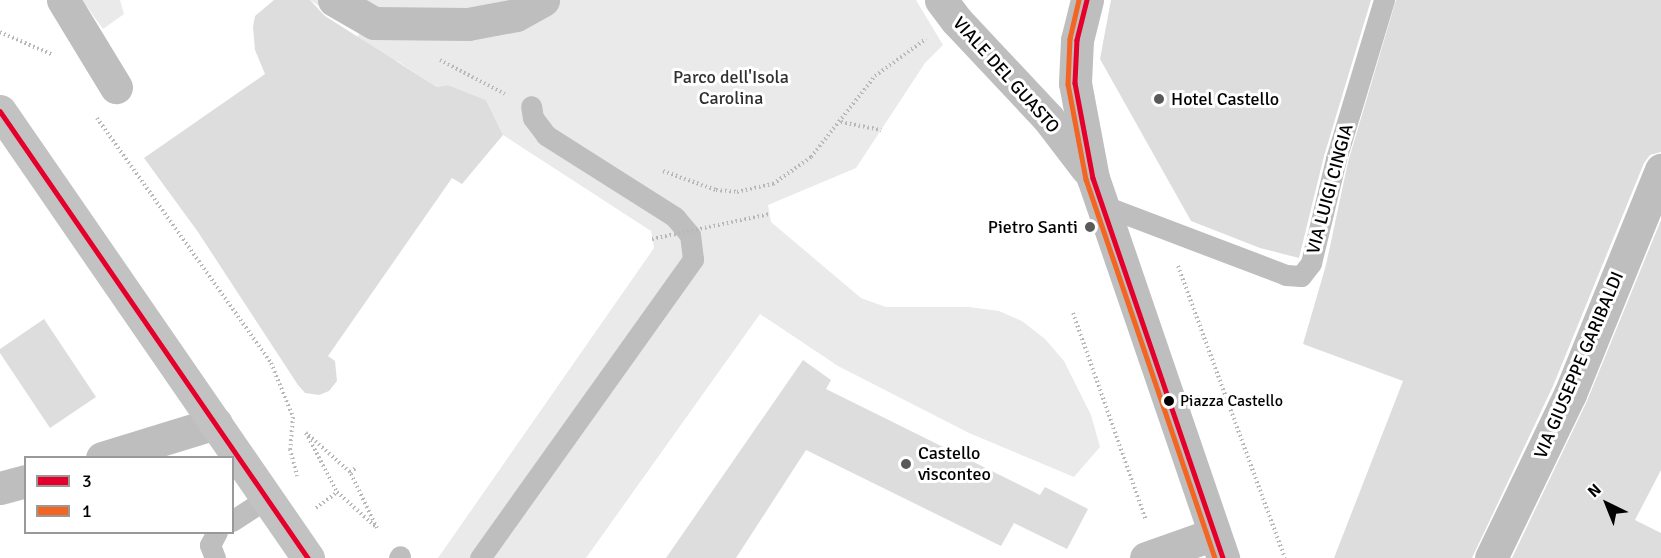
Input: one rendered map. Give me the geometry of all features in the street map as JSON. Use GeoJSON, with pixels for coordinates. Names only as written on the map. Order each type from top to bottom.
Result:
{"type":"FeatureCollection","features":[{"type":"Feature","properties":{"kind":"street"},"geometry":{"type":"LineString","coordinates":[[63,0],[116,87]]}},
{"type":"Feature","properties":{"kind":"street"},"geometry":{"type":"LineString","coordinates":[[334,0],[374,23],[468,24],[516,15],[543,0]]}},
{"type":"Feature","properties":{"kind":"street"},"geometry":{"type":"LineString","coordinates":[[1087,0],[1076,55],[1079,113],[1098,191],[1218,546],[1152,556]]}},
{"type":"Feature","properties":{"kind":"street","name":"VIALE DEL GUASTO"},"geometry":{"type":"LineString","coordinates":[[949,10],[1033,101],[1098,191]]}},
{"type":"Feature","properties":{"kind":"street"},"geometry":{"type":"LineString","coordinates":[[0,111],[308,558]]}},
{"type":"Feature","properties":{"kind":"street","name":"VIA GIUSEPPE GARIBALDI"},"geometry":{"type":"LineString","coordinates":[[1491,558],[1570,394],[1661,170]]}},
{"type":"Feature","properties":{"kind":"street"},"geometry":{"type":"LineString","coordinates":[[109,456],[216,423]]}},
{"type":"Feature","properties":{"kind":"street"},"geometry":{"type":"LineString","coordinates":[[0,488],[24,482]]}},
{"type":"Feature","properties":{"kind":"lane","name":"VIA LUIGI CINGIA"},"geometry":{"type":"LineString","coordinates":[[1098,191],[1286,275],[1301,276],[1311,263],[1336,159],[1384,0]]}},
{"type":"Feature","properties":{"kind":"lane"},"geometry":{"type":"LineString","coordinates":[[480,558],[693,260],[690,235],[675,217],[546,135],[533,118],[531,106]]}},
{"type":"Feature","properties":{"kind":"lane"},"geometry":{"type":"LineString","coordinates":[[234,520],[267,498]]}},
{"type":"Feature","properties":{"kind":"lane"},"geometry":{"type":"LineString","coordinates":[[215,558],[210,545],[216,534]]}},
{"type":"Feature","properties":{"kind":"path"},"geometry":{"type":"LineString","coordinates":[[657,168],[696,186],[737,192],[755,190],[794,172],[840,122],[875,76],[949,10]]}},
{"type":"Feature","properties":{"kind":"path"},"geometry":{"type":"LineString","coordinates":[[0,32],[52,55],[58,63]]}},
{"type":"Feature","properties":{"kind":"path"},"geometry":{"type":"LineString","coordinates":[[436,58],[531,106]]}},
{"type":"Feature","properties":{"kind":"path"},"geometry":{"type":"LineString","coordinates":[[95,115],[271,363],[292,417],[290,449],[299,482]]}},
{"type":"Feature","properties":{"kind":"path"},"geometry":{"type":"LineString","coordinates":[[840,122],[881,130]]}},
{"type":"Feature","properties":{"kind":"path"},"geometry":{"type":"LineString","coordinates":[[652,239],[770,214]]}},
{"type":"Feature","properties":{"kind":"path"},"geometry":{"type":"LineString","coordinates":[[1177,263],[1285,558]]}},
{"type":"Feature","properties":{"kind":"path"},"geometry":{"type":"LineString","coordinates":[[1073,313],[1152,556]]}},
{"type":"Feature","properties":{"kind":"path"},"geometry":{"type":"LineString","coordinates":[[306,433],[350,472],[377,528],[337,492],[306,433]]}},
{"type":"Feature","properties":{"kind":"path"},"geometry":{"type":"LineString","coordinates":[[350,472],[356,468]]}},
{"type":"Feature","properties":{"kind":"path"},"geometry":{"type":"LineString","coordinates":[[308,514],[337,492]]}},
{"type":"Feature","properties":{"kind":"green space"},"geometry":{"type":"Polygon","coordinates":[[[82,0],[120,0],[124,14],[103,29],[82,0]]]}},
{"type":"Feature","properties":{"kind":"green space","name":"Parco dell'Isola Carolina"},"geometry":{"type":"Polygon","coordinates":[[[310,0],[916,0],[943,45],[925,63],[856,168],[768,205],[771,222],[861,298],[886,307],[969,307],[999,311],[1022,321],[1045,339],[1064,361],[1091,415],[1100,447],[1074,477],[969,433],[838,366],[760,314],[586,558],[438,558],[654,248],[651,231],[503,135],[486,100],[448,85],[437,87],[397,61],[393,66],[356,39],[360,33],[310,0]]]}},
{"type":"Feature","properties":{"kind":"building"},"geometry":{"type":"Polygon","coordinates":[[[274,0],[310,0],[325,16],[437,87],[448,85],[486,100],[503,135],[462,184],[452,178],[328,356],[335,361],[337,381],[329,391],[319,395],[305,393],[298,385],[198,232],[144,158],[265,74],[255,50],[253,27],[255,16],[274,0]]]}},
{"type":"Feature","properties":{"kind":"building"},"geometry":{"type":"Polygon","coordinates":[[[1111,0],[1371,0],[1324,156],[1299,258],[1260,248],[1191,221],[1100,59],[1111,0]]]}},
{"type":"Feature","properties":{"kind":"building"},"geometry":{"type":"Polygon","coordinates":[[[1396,0],[1661,0],[1661,152],[1650,155],[1644,163],[1553,386],[1472,558],[1334,558],[1403,381],[1303,344],[1326,265],[1348,162],[1396,0]]]}},
{"type":"Feature","properties":{"kind":"building"},"geometry":{"type":"Polygon","coordinates":[[[1661,220],[1661,470],[1635,520],[1661,533],[1661,558],[1512,558],[1587,401],[1661,220]]]}},
{"type":"Feature","properties":{"kind":"building"},"geometry":{"type":"Polygon","coordinates":[[[44,319],[96,397],[50,428],[0,353],[0,349],[44,319]]]}},
{"type":"Feature","properties":{"kind":"building","name":"Castello visconteo"},"geometry":{"type":"Polygon","coordinates":[[[803,360],[831,380],[826,389],[1040,495],[1045,487],[1088,509],[1067,549],[1014,523],[1001,546],[806,450],[736,558],[666,558],[803,360]]]}},
{"type":"Feature","properties":{"kind":"transit line","name":"1"},"geometry":{"type":"LineString","coordinates":[[1079,0],[1070,39],[1068,84],[1086,179],[1215,558]]}},
{"type":"Feature","properties":{"kind":"transit line","name":"3"},"geometry":{"type":"LineString","coordinates":[[1087,0],[1077,40],[1075,83],[1093,178],[1223,558]]}},
{"type":"Feature","properties":{"kind":"transit line","name":"3"},"geometry":{"type":"LineString","coordinates":[[0,111],[308,558]]}},
{"type":"Feature","properties":{"kind":"place","name":"Hotel Castello"},"geometry":{"type":"Point","coordinates":[1159,99]}},
{"type":"Feature","properties":{"kind":"place","name":"Pietro Santi"},"geometry":{"type":"Point","coordinates":[1090,227]}},
{"type":"Feature","properties":{"kind":"place","name":"Piazza Castello"},"geometry":{"type":"Point","coordinates":[1169,401]}},
{"type":"Feature","properties":{"kind":"place","name":"Castello visconteo"},"geometry":{"type":"Point","coordinates":[906,464]}}]}
